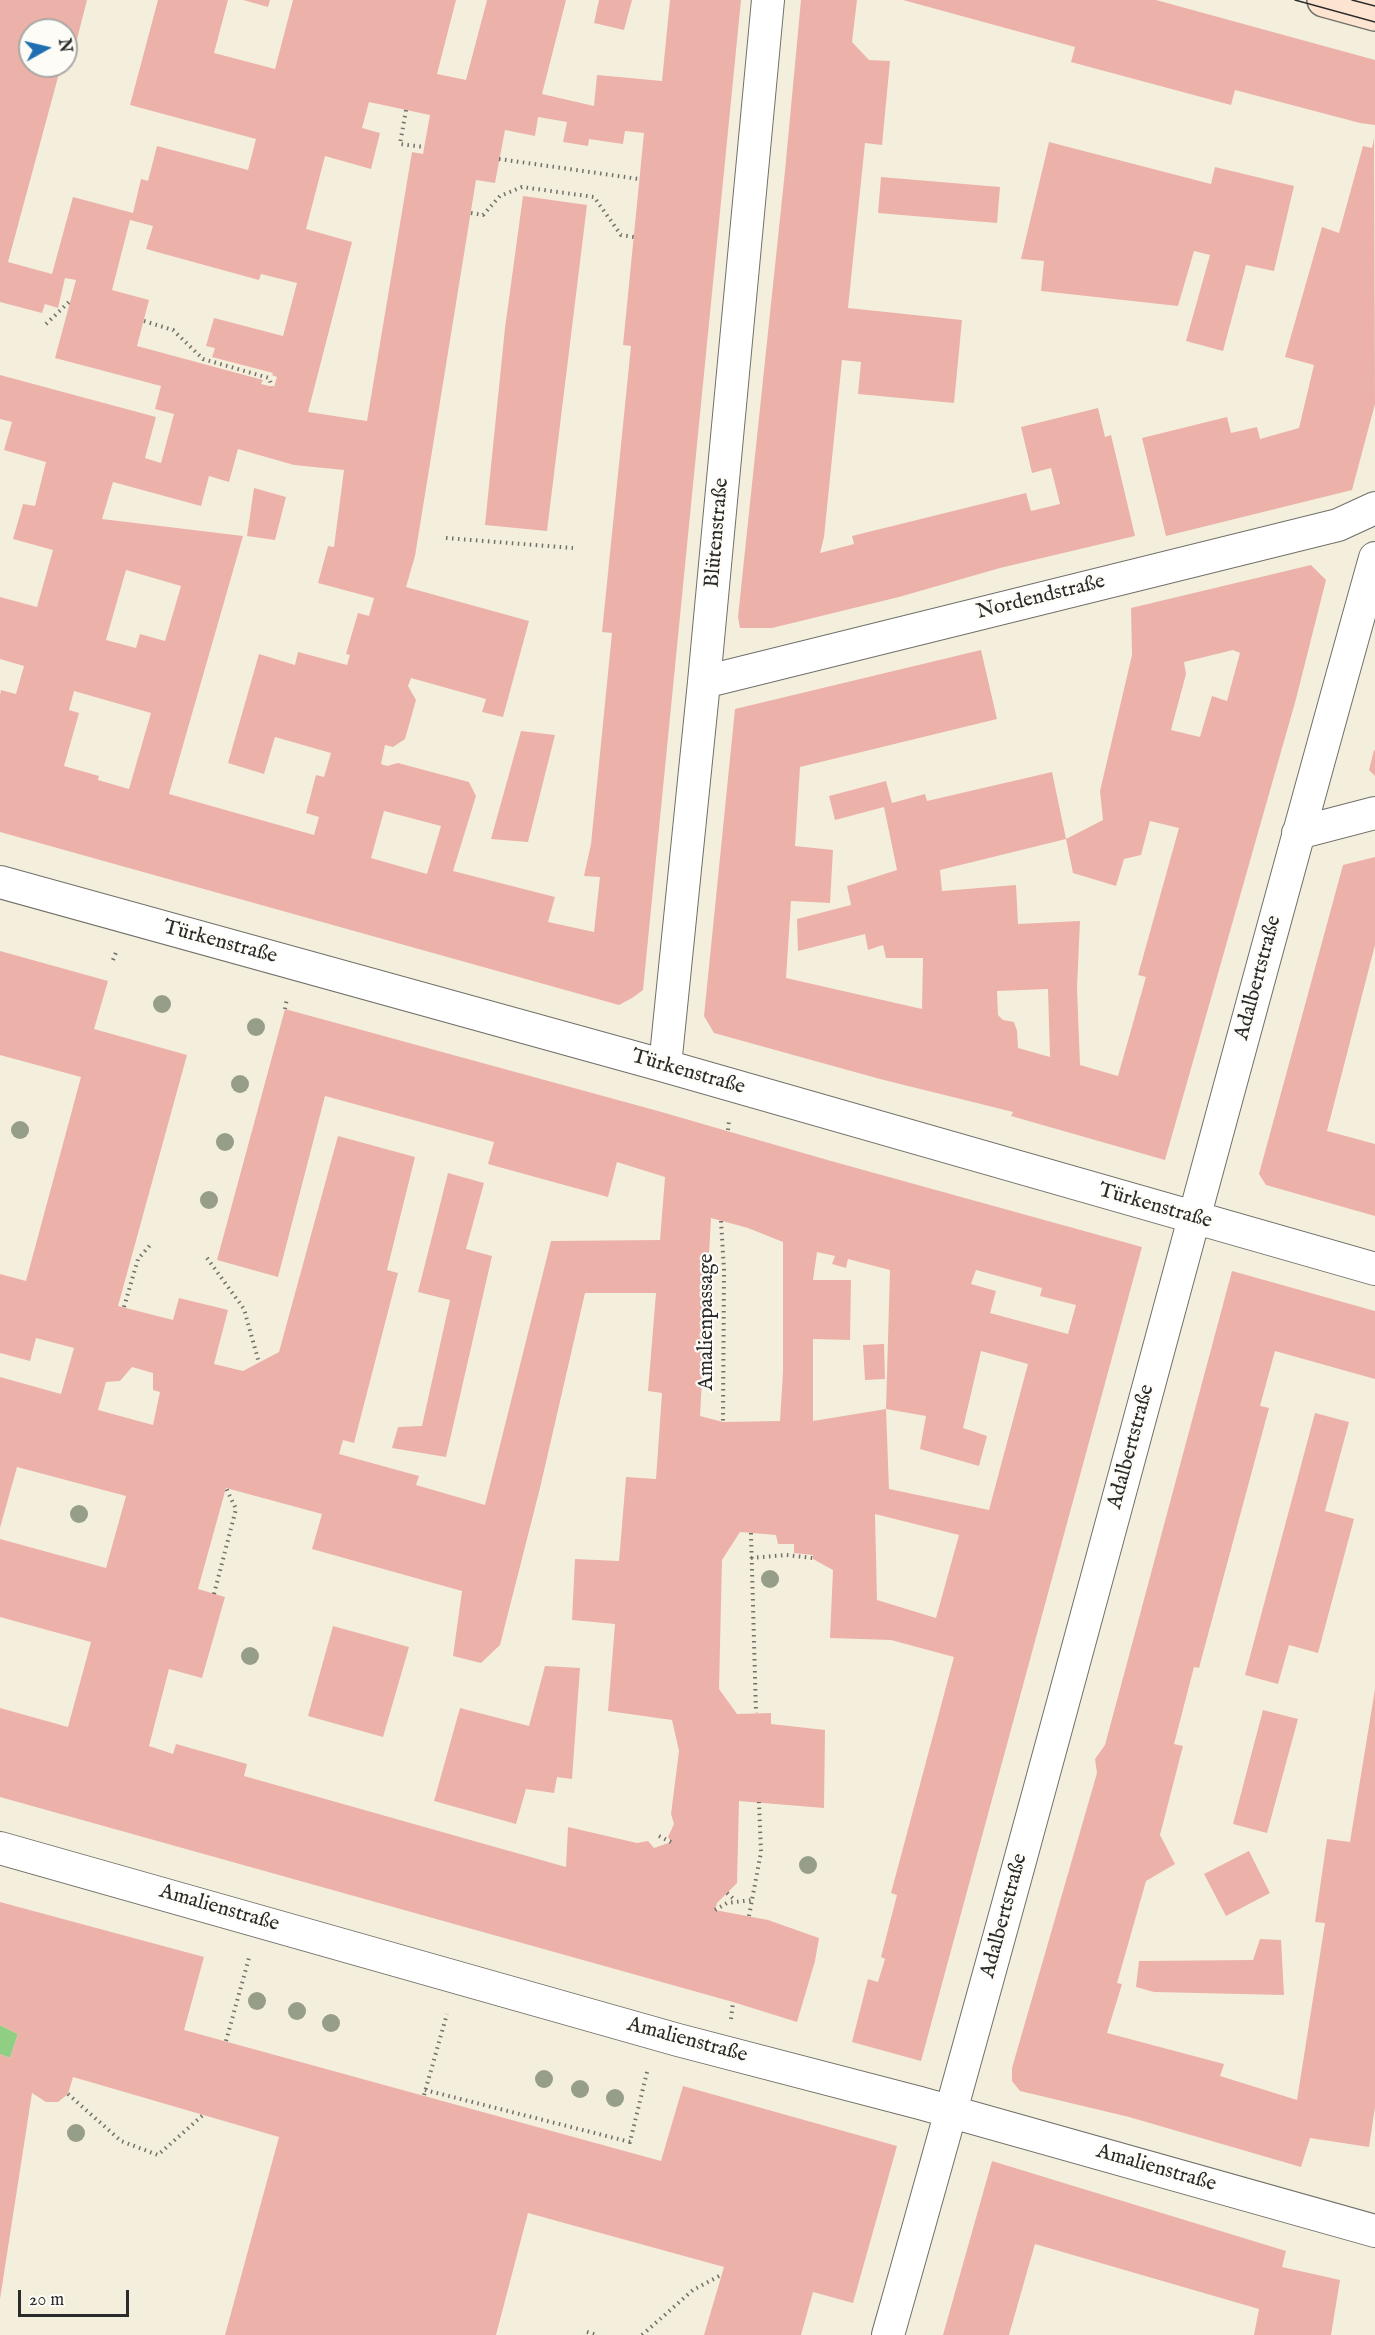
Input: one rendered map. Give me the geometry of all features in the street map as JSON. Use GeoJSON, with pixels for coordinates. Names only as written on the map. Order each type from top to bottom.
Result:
{"type":"FeatureCollection","features":[{"type":"Feature","properties":{"kind":"street","name":"Blütenstraße"},"geometry":{"type":"LineString","coordinates":[[665,1066],[704,682],[768,0]]}},
{"type":"Feature","properties":{"kind":"street"},"geometry":{"type":"LineString","coordinates":[[1324,0],[1375,14]]}},
{"type":"Feature","properties":{"kind":"street","name":"Nordendstraße"},"geometry":{"type":"LineString","coordinates":[[704,682],[1338,525],[1375,508]]}},
{"type":"Feature","properties":{"kind":"street","name":"Adalbertstraße"},"geometry":{"type":"LineString","coordinates":[[888,2335],[952,2112],[1298,833],[1375,558]]}},
{"type":"Feature","properties":{"kind":"street"},"geometry":{"type":"LineString","coordinates":[[1298,833],[1375,813]]}},
{"type":"Feature","properties":{"kind":"street","name":"Türkenstraße"},"geometry":{"type":"LineString","coordinates":[[0,882],[665,1066],[1193,1219],[1375,1269]]}},
{"type":"Feature","properties":{"kind":"street","name":"Amalienstraße"},"geometry":{"type":"LineString","coordinates":[[0,1848],[678,2040],[952,2112],[1375,2231]]}},
{"type":"Feature","properties":{"kind":"path"},"geometry":{"type":"LineString","coordinates":[[406,110],[400,144],[424,147]]}},
{"type":"Feature","properties":{"kind":"path"},"geometry":{"type":"LineString","coordinates":[[499,159],[639,179]]}},
{"type":"Feature","properties":{"kind":"path"},"geometry":{"type":"LineString","coordinates":[[471,213],[483,215],[500,196],[522,187],[594,197],[621,235],[634,237]]}},
{"type":"Feature","properties":{"kind":"path"},"geometry":{"type":"LineString","coordinates":[[46,324],[70,301]]}},
{"type":"Feature","properties":{"kind":"path"},"geometry":{"type":"LineString","coordinates":[[144,321],[173,330],[203,358],[269,378],[272,387]]}},
{"type":"Feature","properties":{"kind":"path"},"geometry":{"type":"LineString","coordinates":[[446,538],[573,548]]}},
{"type":"Feature","properties":{"kind":"path"},"geometry":{"type":"LineString","coordinates":[[113,960],[117,948]]}},
{"type":"Feature","properties":{"kind":"path"},"geometry":{"type":"LineString","coordinates":[[285,1009],[288,996]]}},
{"type":"Feature","properties":{"kind":"path"},"geometry":{"type":"LineString","coordinates":[[728,1130],[729,1120]]}},
{"type":"Feature","properties":{"kind":"path","name":"Amalienpassage"},"geometry":{"type":"LineString","coordinates":[[721,1221],[724,1270],[723,1422]]}},
{"type":"Feature","properties":{"kind":"path"},"geometry":{"type":"LineString","coordinates":[[124,1307],[138,1259],[151,1244]]}},
{"type":"Feature","properties":{"kind":"path"},"geometry":{"type":"LineString","coordinates":[[207,1258],[244,1309],[259,1363]]}},
{"type":"Feature","properties":{"kind":"path"},"geometry":{"type":"LineString","coordinates":[[214,1594],[236,1509],[226,1488]]}},
{"type":"Feature","properties":{"kind":"path"},"geometry":{"type":"LineString","coordinates":[[751,1533],[756,1713]]}},
{"type":"Feature","properties":{"kind":"path"},"geometry":{"type":"LineString","coordinates":[[751,1558],[786,1555],[813,1558]]}},
{"type":"Feature","properties":{"kind":"path"},"geometry":{"type":"LineString","coordinates":[[749,1916],[761,1852],[759,1802]]}},
{"type":"Feature","properties":{"kind":"path"},"geometry":{"type":"LineString","coordinates":[[659,1836],[671,1842]]}},
{"type":"Feature","properties":{"kind":"path"},"geometry":{"type":"LineString","coordinates":[[727,1893],[737,1902]]}},
{"type":"Feature","properties":{"kind":"path"},"geometry":{"type":"LineString","coordinates":[[715,1910],[727,1903],[752,1900]]}},
{"type":"Feature","properties":{"kind":"path"},"geometry":{"type":"LineString","coordinates":[[226,2042],[249,1958]]}},
{"type":"Feature","properties":{"kind":"path"},"geometry":{"type":"LineString","coordinates":[[731,2016],[734,2002]]}},
{"type":"Feature","properties":{"kind":"path"},"geometry":{"type":"LineString","coordinates":[[424,2095],[447,2014]]}},
{"type":"Feature","properties":{"kind":"path"},"geometry":{"type":"LineString","coordinates":[[425,2090],[630,2142],[648,2067]]}},
{"type":"Feature","properties":{"kind":"path"},"geometry":{"type":"LineString","coordinates":[[68,2094],[121,2141],[158,2155],[204,2114]]}},
{"type":"Feature","properties":{"kind":"path"},"geometry":{"type":"LineString","coordinates":[[642,2335],[693,2290],[721,2275]]}},
{"type":"Feature","properties":{"kind":"path"},"geometry":{"type":"LineString","coordinates":[[587,2332],[597,2335]]}},
{"type":"Feature","properties":{"kind":"green space"},"geometry":{"type":"Polygon","coordinates":[[[0,2025],[18,2034],[10,2058],[0,2054],[0,2025]]]}},
{"type":"Feature","properties":{"kind":"building"},"geometry":{"type":"Polygon","coordinates":[[[0,0],[87,0],[78,35],[78,18],[18,18],[18,78],[58,78],[8,262],[52,274],[73,197],[133,213],[141,179],[148,181],[157,146],[248,170],[256,139],[130,105],[158,0],[228,0],[214,53],[275,69],[293,0],[456,0],[437,74],[466,80],[487,0],[566,0],[542,94],[594,106],[597,75],[662,81],[670,0],[741,0],[643,990],[619,1005],[0,832],[0,695],[1,690],[16,694],[24,666],[0,659],[0,597],[37,607],[53,550],[13,539],[23,504],[35,506],[46,462],[4,450],[12,422],[0,419],[0,375],[156,417],[145,458],[161,463],[174,414],[155,409],[161,386],[55,358],[76,280],[65,278],[58,308],[45,304],[42,313],[0,302],[0,0]],[[369,102],[362,128],[380,133],[371,169],[325,156],[306,229],[352,242],[308,412],[367,421],[412,152],[423,154],[430,115],[369,102]],[[538,117],[535,136],[505,130],[495,183],[476,180],[415,556],[406,587],[529,621],[503,717],[482,712],[486,699],[411,678],[408,686],[416,700],[405,739],[393,747],[385,745],[381,764],[387,766],[398,763],[469,782],[476,796],[453,871],[555,897],[548,922],[594,932],[600,877],[584,876],[591,844],[612,633],[602,632],[631,346],[623,345],[644,133],[625,131],[623,144],[589,139],[588,146],[563,142],[567,122],[538,117]],[[130,220],[112,290],[149,300],[137,346],[263,380],[261,384],[274,387],[277,377],[272,375],[273,373],[212,357],[215,348],[206,346],[214,318],[283,336],[297,283],[261,274],[259,280],[146,249],[153,226],[130,220]],[[238,449],[229,482],[209,476],[201,506],[113,482],[102,519],[243,536],[169,794],[314,835],[319,817],[306,813],[316,775],[324,777],[331,753],[275,737],[264,774],[228,763],[259,654],[295,665],[298,652],[347,665],[350,655],[346,654],[358,613],[369,616],[374,598],[318,583],[328,546],[334,547],[344,470],[294,465],[238,449]],[[126,570],[106,640],[136,648],[140,634],[165,641],[181,586],[126,570]],[[74,691],[69,710],[79,713],[64,766],[99,776],[98,780],[129,789],[151,713],[74,691]],[[384,811],[371,858],[427,874],[441,826],[384,811]]]}},
{"type":"Feature","properties":{"kind":"building"},"geometry":{"type":"Polygon","coordinates":[[[243,0],[270,0],[268,7],[243,0]]]}},
{"type":"Feature","properties":{"kind":"building"},"geometry":{"type":"Polygon","coordinates":[[[599,0],[632,0],[624,30],[594,23],[599,0]]]}},
{"type":"Feature","properties":{"kind":"building"},"geometry":{"type":"Polygon","coordinates":[[[801,0],[857,0],[852,42],[869,60],[890,61],[882,145],[865,143],[848,308],[962,320],[954,403],[858,394],[861,362],[842,360],[824,537],[820,553],[854,544],[852,536],[1026,493],[1031,511],[1060,504],[1051,468],[1032,473],[1021,427],[1098,408],[1105,437],[1111,435],[1135,536],[1000,568],[899,597],[772,628],[740,628],[738,617],[801,0]]]}},
{"type":"Feature","properties":{"kind":"building"},"geometry":{"type":"Polygon","coordinates":[[[903,0],[1156,0],[1375,60],[1375,125],[1235,90],[1231,105],[1071,62],[1075,47],[903,0]]]}},
{"type":"Feature","properties":{"kind":"building"},"geometry":{"type":"Polygon","coordinates":[[[1374,138],[1375,404],[1352,490],[1166,536],[1142,438],[1227,417],[1231,433],[1257,427],[1260,439],[1299,428],[1314,365],[1285,357],[1322,227],[1339,233],[1363,146],[1372,148],[1374,138]]]}},
{"type":"Feature","properties":{"kind":"building"},"geometry":{"type":"Polygon","coordinates":[[[1049,142],[1211,184],[1215,167],[1294,186],[1274,271],[1246,265],[1223,351],[1186,341],[1210,255],[1194,251],[1178,306],[1041,291],[1044,261],[1021,259],[1049,142]]]}},
{"type":"Feature","properties":{"kind":"building"},"geometry":{"type":"Polygon","coordinates":[[[881,177],[1000,187],[997,223],[878,213],[881,177]]]}},
{"type":"Feature","properties":{"kind":"building"},"geometry":{"type":"Polygon","coordinates":[[[523,196],[587,205],[547,531],[485,525],[505,328],[523,196]]]}},
{"type":"Feature","properties":{"kind":"building"},"geometry":{"type":"Polygon","coordinates":[[[254,488],[286,497],[275,540],[247,536],[254,488]]]}},
{"type":"Feature","properties":{"kind":"building"},"geometry":{"type":"Polygon","coordinates":[[[1311,565],[1326,580],[1296,699],[1165,1160],[1011,1116],[1013,1112],[880,1079],[714,1033],[704,1016],[735,709],[981,650],[997,719],[800,767],[795,846],[833,850],[830,903],[791,901],[786,978],[922,1009],[923,958],[886,958],[883,945],[868,950],[865,934],[798,951],[797,919],[851,905],[847,886],[897,870],[884,807],[835,820],[829,796],[886,781],[892,803],[925,794],[927,801],[1052,772],[1066,839],[1103,820],[1100,791],[1132,655],[1131,608],[1311,565]],[[1233,650],[1184,662],[1186,674],[1171,730],[1200,737],[1212,696],[1227,701],[1240,653],[1233,650]],[[1150,821],[1141,855],[1124,859],[1116,886],[1073,873],[1066,839],[940,870],[942,891],[1016,885],[1018,924],[1080,921],[1077,988],[1080,1065],[1118,1076],[1146,977],[1138,975],[1179,828],[1150,821]],[[1048,989],[997,991],[998,1015],[1003,1020],[1014,1022],[1018,1048],[1050,1057],[1048,989]]]}},
{"type":"Feature","properties":{"kind":"building"},"geometry":{"type":"Polygon","coordinates":[[[521,731],[555,735],[528,842],[491,839],[521,731]]]}},
{"type":"Feature","properties":{"kind":"building"},"geometry":{"type":"Polygon","coordinates":[[[1375,750],[1375,776],[1369,770],[1375,750]]]}},
{"type":"Feature","properties":{"kind":"building"},"geometry":{"type":"Polygon","coordinates":[[[1375,857],[1375,945],[1327,1131],[1375,1144],[1375,1216],[1266,1185],[1259,1174],[1343,865],[1375,857]]]}},
{"type":"Feature","properties":{"kind":"building"},"geometry":{"type":"Polygon","coordinates":[[[0,951],[108,981],[94,1029],[187,1055],[118,1306],[173,1320],[179,1298],[228,1310],[214,1364],[243,1371],[279,1352],[338,1136],[415,1157],[387,1270],[398,1273],[354,1443],[343,1440],[339,1454],[419,1476],[416,1485],[485,1505],[551,1241],[660,1240],[665,1177],[617,1162],[608,1197],[488,1164],[494,1142],[325,1096],[278,1277],[217,1260],[285,1009],[1142,1247],[921,2061],[852,2042],[868,1979],[878,1982],[885,1959],[881,1957],[897,1895],[891,1893],[954,1657],[891,1640],[830,1638],[833,1570],[813,1559],[813,1555],[794,1553],[794,1544],[778,1544],[776,1535],[740,1532],[722,1560],[719,1689],[737,1714],[771,1713],[771,1724],[825,1730],[824,1808],[739,1801],[737,1883],[717,1903],[715,1910],[768,1920],[819,1938],[815,1961],[797,2022],[733,2002],[0,1797],[0,1708],[68,1727],[91,1642],[0,1617],[0,1539],[106,1568],[126,1496],[17,1467],[0,1528],[0,1377],[61,1394],[74,1348],[36,1338],[30,1361],[0,1353],[0,1274],[26,1281],[81,1077],[0,1055],[0,951]],[[711,1218],[700,1416],[723,1422],[780,1421],[783,1372],[783,1242],[748,1228],[711,1218]],[[817,1252],[813,1280],[851,1280],[850,1340],[813,1339],[813,1421],[886,1409],[890,1270],[848,1259],[846,1268],[832,1264],[835,1256],[817,1252]],[[976,1270],[971,1284],[996,1291],[990,1313],[1068,1334],[1076,1305],[1040,1296],[1042,1288],[976,1270]],[[585,1293],[540,1488],[500,1645],[481,1663],[453,1656],[462,1591],[312,1549],[322,1514],[226,1488],[198,1589],[225,1597],[202,1678],[169,1669],[149,1746],[173,1754],[176,1744],[247,1764],[244,1776],[566,1867],[568,1827],[637,1843],[648,1841],[654,1848],[671,1842],[668,1837],[674,1824],[671,1814],[679,1751],[672,1720],[608,1711],[615,1624],[572,1620],[575,1559],[619,1561],[626,1477],[656,1479],[662,1393],[648,1391],[656,1293],[585,1293]],[[981,1351],[963,1428],[987,1436],[979,1466],[920,1449],[926,1416],[886,1409],[889,1489],[989,1510],[1028,1364],[981,1351]],[[132,1367],[120,1381],[106,1382],[98,1410],[153,1425],[160,1392],[153,1390],[153,1373],[132,1367]],[[875,1514],[877,1600],[936,1618],[959,1535],[875,1514]]]}},
{"type":"Feature","properties":{"kind":"building"},"geometry":{"type":"Polygon","coordinates":[[[448,1173],[484,1183],[466,1249],[492,1256],[446,1457],[392,1448],[398,1427],[422,1426],[450,1300],[418,1292],[448,1173]]]}},
{"type":"Feature","properties":{"kind":"building"},"geometry":{"type":"Polygon","coordinates":[[[1232,1271],[1375,1311],[1375,1379],[1275,1351],[1260,1406],[1269,1408],[1199,1668],[1194,1667],[1174,1744],[1183,1746],[1160,1835],[1175,1864],[1146,1881],[1117,1983],[1122,1984],[1107,2033],[1224,2064],[1220,2076],[1297,2100],[1325,1923],[1315,1922],[1327,1839],[1350,1842],[1375,1689],[1375,2107],[1369,2147],[1310,2138],[1301,2167],[1129,2117],[1020,2091],[1012,2081],[1012,2068],[1097,1773],[1095,1759],[1105,1745],[1232,1271]]]}},
{"type":"Feature","properties":{"kind":"building"},"geometry":{"type":"Polygon","coordinates":[[[884,1344],[885,1379],[865,1380],[863,1345],[884,1344]]]}},
{"type":"Feature","properties":{"kind":"building"},"geometry":{"type":"Polygon","coordinates":[[[1315,1413],[1349,1422],[1325,1511],[1354,1519],[1318,1653],[1289,1645],[1278,1684],[1245,1675],[1315,1413]]]}},
{"type":"Feature","properties":{"kind":"building"},"geometry":{"type":"Polygon","coordinates":[[[333,1626],[409,1647],[383,1737],[308,1716],[333,1626]]]}},
{"type":"Feature","properties":{"kind":"building"},"geometry":{"type":"Polygon","coordinates":[[[545,1666],[580,1668],[572,1779],[557,1777],[554,1793],[526,1789],[516,1824],[434,1801],[460,1708],[529,1726],[545,1666]]]}},
{"type":"Feature","properties":{"kind":"building"},"geometry":{"type":"Polygon","coordinates":[[[1263,1710],[1298,1719],[1267,1833],[1233,1824],[1263,1710]]]}},
{"type":"Feature","properties":{"kind":"building"},"geometry":{"type":"Polygon","coordinates":[[[1249,1851],[1270,1893],[1226,1916],[1204,1874],[1249,1851]]]}},
{"type":"Feature","properties":{"kind":"building"},"geometry":{"type":"Polygon","coordinates":[[[0,1902],[204,1957],[184,2030],[661,2161],[683,2086],[897,2146],[853,2303],[813,2292],[801,2335],[704,2335],[724,2267],[528,2213],[496,2335],[225,2335],[279,2137],[73,2077],[68,2094],[58,2102],[46,2102],[32,2093],[0,2299],[0,2054],[10,2058],[18,2034],[0,2025],[0,1902]]]}},
{"type":"Feature","properties":{"kind":"building"},"geometry":{"type":"Polygon","coordinates":[[[1260,1939],[1281,1940],[1284,1995],[1154,1992],[1136,1987],[1139,1961],[1253,1960],[1260,1939]]]}},
{"type":"Feature","properties":{"kind":"building"},"geometry":{"type":"Polygon","coordinates":[[[992,2161],[1286,2251],[1282,2267],[1340,2280],[1331,2335],[1254,2335],[1259,2309],[1035,2244],[1009,2335],[943,2335],[992,2161]]]}},
{"type":"Feature","properties":{"kind":"tram line"},"geometry":{"type":"LineString","coordinates":[[1295,0],[1375,22]]}},
{"type":"Feature","properties":{"kind":"tram line"},"geometry":{"type":"LineString","coordinates":[[1352,0],[1375,6]]}}]}
